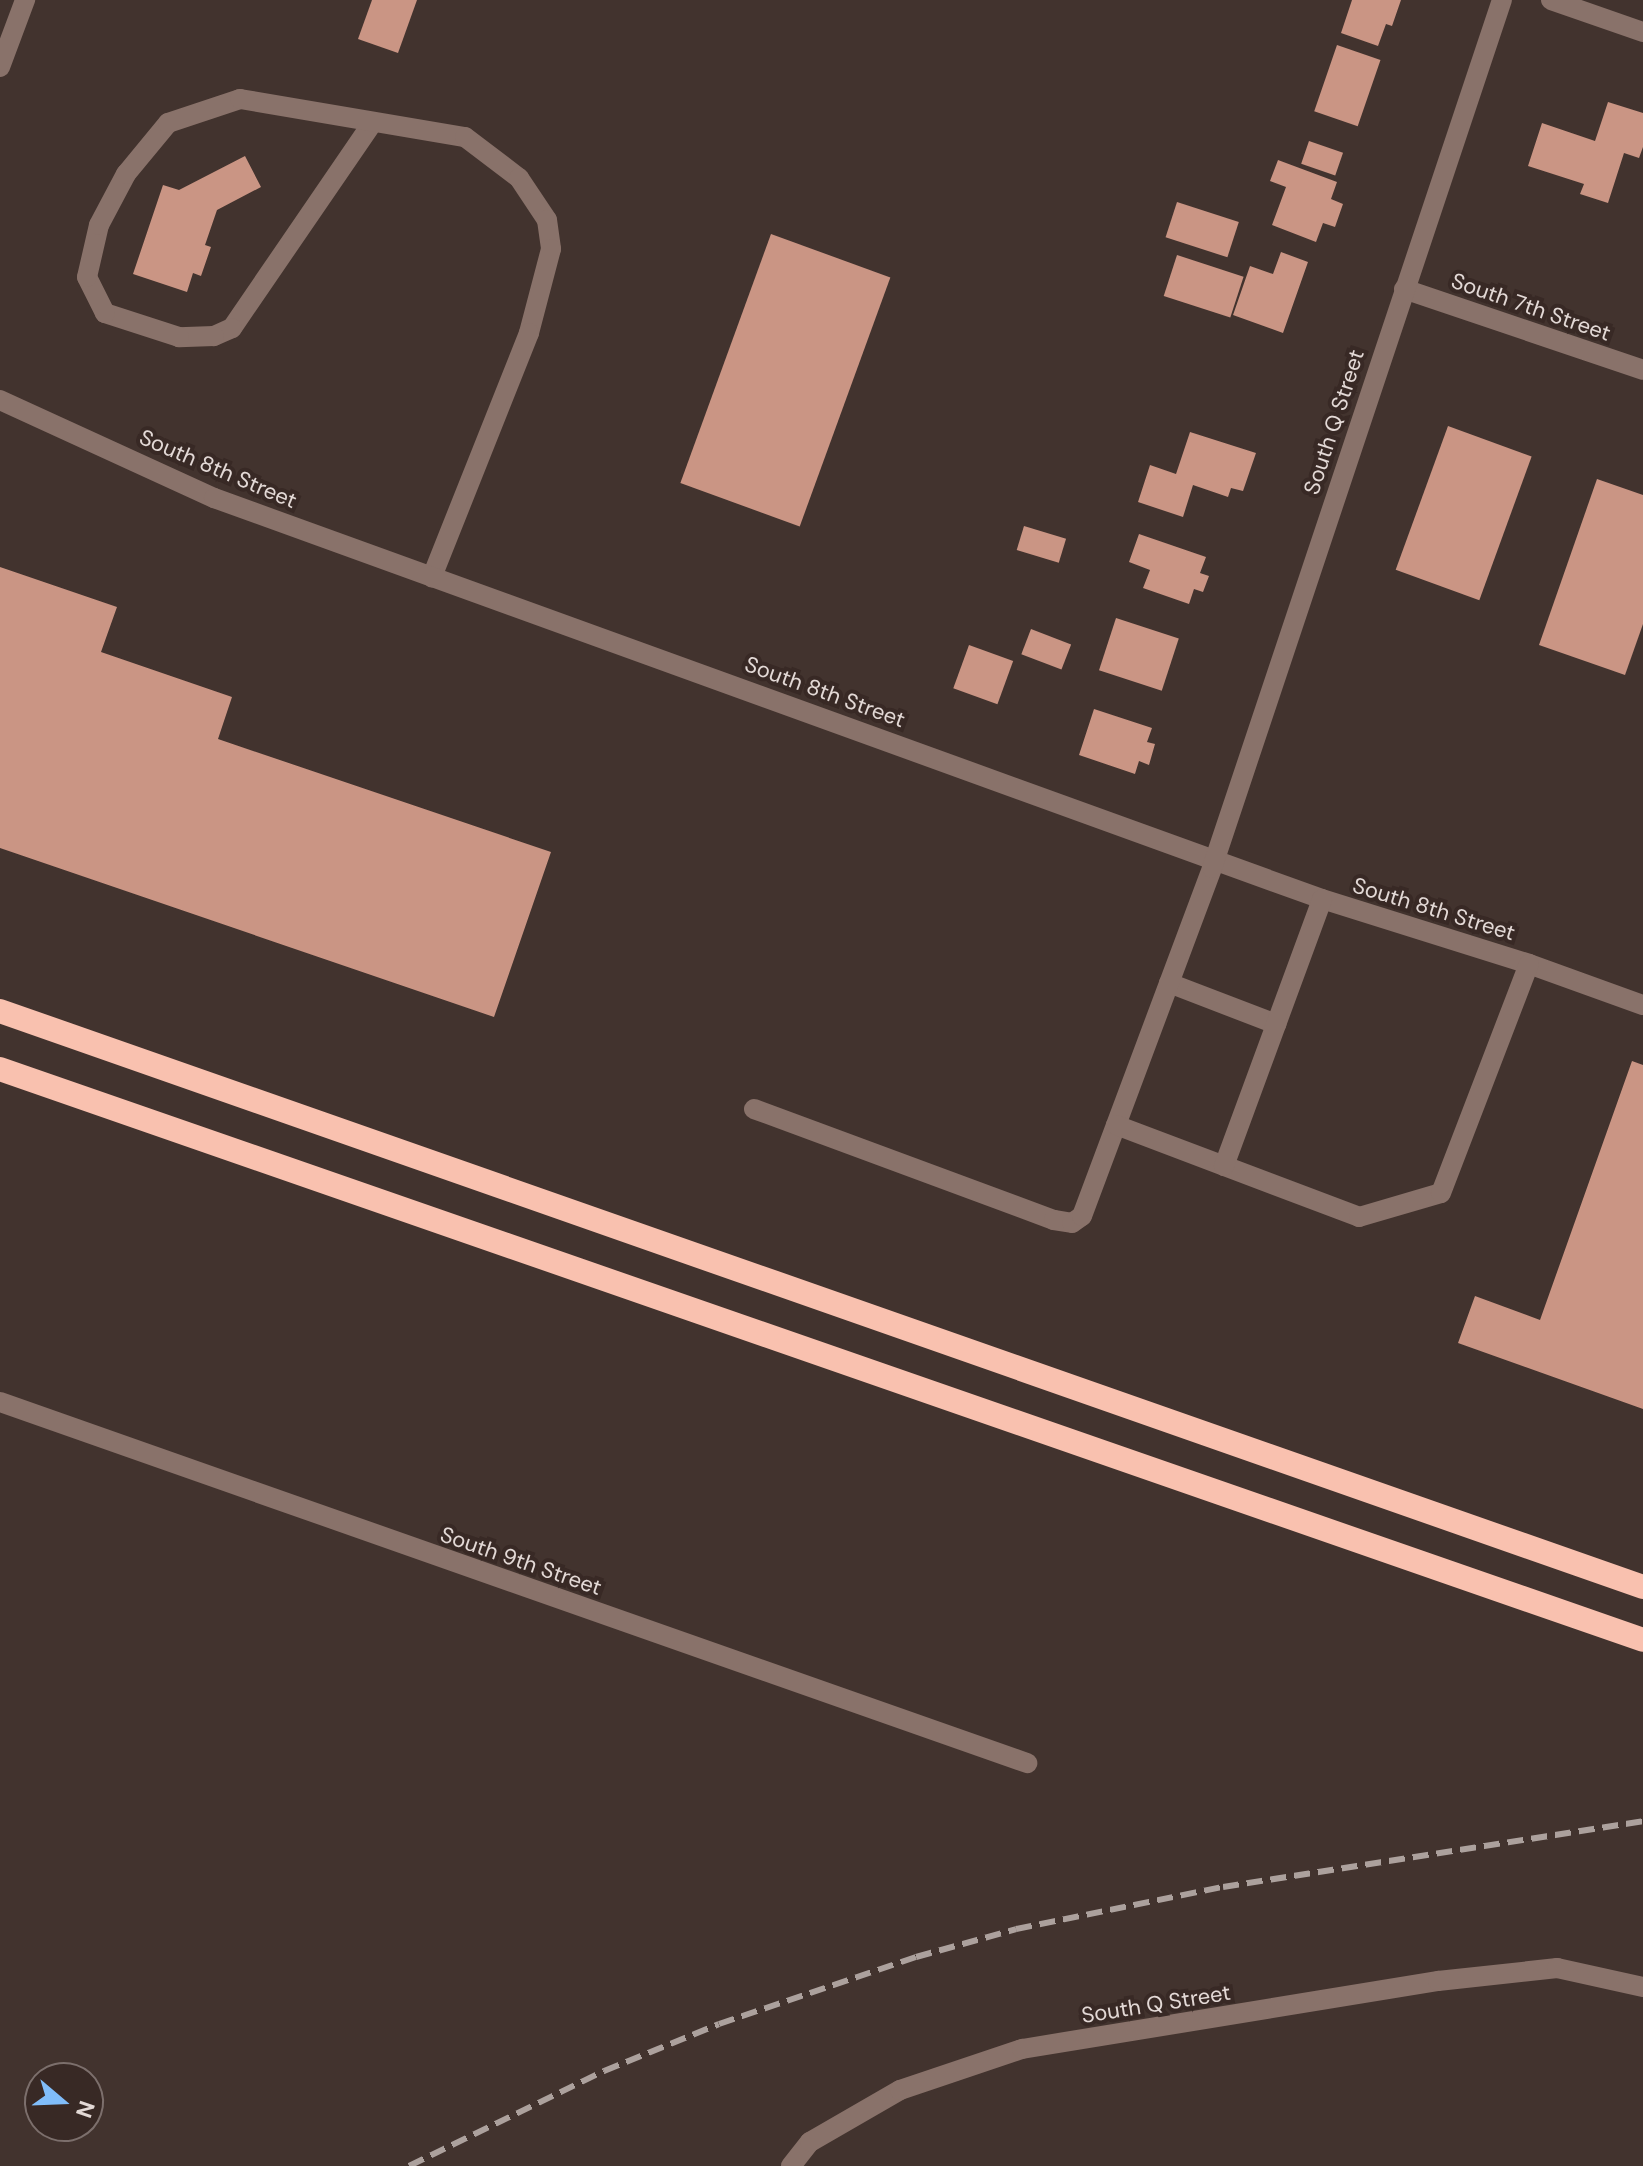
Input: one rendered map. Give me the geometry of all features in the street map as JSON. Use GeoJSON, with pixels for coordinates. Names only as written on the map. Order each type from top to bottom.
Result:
{"type":"FeatureCollection","features":[{"type":"Feature","properties":{"kind":"highway"},"geometry":{"type":"LineString","coordinates":[[0,1011],[1643,1587]]}},
{"type":"Feature","properties":{"kind":"highway"},"geometry":{"type":"LineString","coordinates":[[0,1069],[1643,1640]]}},
{"type":"Feature","properties":{"kind":"street"},"geometry":{"type":"LineString","coordinates":[[0,67],[8,20],[25,0]]}},
{"type":"Feature","properties":{"kind":"street","name":"South Q Street"},"geometry":{"type":"LineString","coordinates":[[754,1109],[1054,1220],[1072,1223],[1082,1216],[1214,859],[1502,0]]}},
{"type":"Feature","properties":{"kind":"street"},"geometry":{"type":"LineString","coordinates":[[1551,0],[1643,32]]}},
{"type":"Feature","properties":{"kind":"street"},"geometry":{"type":"LineString","coordinates":[[373,122],[232,328],[214,336],[179,337],[105,313],[87,277],[99,225],[126,174],[168,123],[240,99],[465,137],[519,178],[547,220],[551,249],[529,333],[432,577]]}},
{"type":"Feature","properties":{"kind":"street","name":"South 7th Street"},"geometry":{"type":"LineString","coordinates":[[1404,289],[1643,370]]}},
{"type":"Feature","properties":{"kind":"street","name":"South 8th Street"},"geometry":{"type":"LineString","coordinates":[[0,400],[214,498],[1322,899],[1529,964],[1643,1005]]}},
{"type":"Feature","properties":{"kind":"street"},"geometry":{"type":"LineString","coordinates":[[1224,1166],[1322,899]]}},
{"type":"Feature","properties":{"kind":"street"},"geometry":{"type":"LineString","coordinates":[[1116,1125],[1359,1217],[1441,1193],[1529,964]]}},
{"type":"Feature","properties":{"kind":"street"},"geometry":{"type":"LineString","coordinates":[[1169,983],[1276,1024]]}},
{"type":"Feature","properties":{"kind":"street","name":"South 9th Street"},"geometry":{"type":"LineString","coordinates":[[0,1402],[1027,1763]]}},
{"type":"Feature","properties":{"kind":"street","name":"South Q Street"},"geometry":{"type":"LineString","coordinates":[[791,2166],[810,2142],[900,2090],[1022,2049],[1438,1981],[1557,1968],[1643,1987]]}},
{"type":"Feature","properties":{"kind":"building"},"geometry":{"type":"Polygon","coordinates":[[[372,0],[417,0],[398,53],[358,39],[372,0]]]}},
{"type":"Feature","properties":{"kind":"building"},"geometry":{"type":"Polygon","coordinates":[[[1352,0],[1401,0],[1392,26],[1386,24],[1378,46],[1341,33],[1352,0]]]}},
{"type":"Feature","properties":{"kind":"building"},"geometry":{"type":"Polygon","coordinates":[[[1337,45],[1380,60],[1358,126],[1314,111],[1337,45]]]}},
{"type":"Feature","properties":{"kind":"building"},"geometry":{"type":"Polygon","coordinates":[[[1608,102],[1643,113],[1643,147],[1639,158],[1624,153],[1608,203],[1580,194],[1584,184],[1528,166],[1542,123],[1595,141],[1608,102]]]}},
{"type":"Feature","properties":{"kind":"building"},"geometry":{"type":"Polygon","coordinates":[[[1309,141],[1343,153],[1335,175],[1301,164],[1309,141]]]}},
{"type":"Feature","properties":{"kind":"building"},"geometry":{"type":"Polygon","coordinates":[[[245,156],[261,187],[217,210],[205,245],[211,247],[201,276],[193,273],[187,292],[133,274],[163,185],[179,190],[245,156]]]}},
{"type":"Feature","properties":{"kind":"building"},"geometry":{"type":"Polygon","coordinates":[[[1278,160],[1337,182],[1331,199],[1343,204],[1335,227],[1323,223],[1316,242],[1272,225],[1286,187],[1270,181],[1278,160]]]}},
{"type":"Feature","properties":{"kind":"building"},"geometry":{"type":"Polygon","coordinates":[[[1177,202],[1239,222],[1227,257],[1166,237],[1177,202]]]}},
{"type":"Feature","properties":{"kind":"building"},"geometry":{"type":"Polygon","coordinates":[[[771,234],[890,277],[800,526],[680,483],[771,234]]]}},
{"type":"Feature","properties":{"kind":"building"},"geometry":{"type":"Polygon","coordinates":[[[1281,252],[1308,262],[1283,333],[1233,315],[1250,266],[1273,274],[1281,252]]]}},
{"type":"Feature","properties":{"kind":"building"},"geometry":{"type":"Polygon","coordinates":[[[1177,255],[1244,277],[1230,318],[1164,296],[1177,255]]]}},
{"type":"Feature","properties":{"kind":"building"},"geometry":{"type":"Polygon","coordinates":[[[1448,426],[1532,456],[1479,600],[1396,570],[1448,426]]]}},
{"type":"Feature","properties":{"kind":"building"},"geometry":{"type":"Polygon","coordinates":[[[1190,432],[1256,453],[1243,491],[1231,488],[1228,497],[1193,485],[1183,517],[1138,502],[1150,465],[1176,474],[1190,432]]]}},
{"type":"Feature","properties":{"kind":"building"},"geometry":{"type":"Polygon","coordinates":[[[1597,479],[1643,495],[1643,624],[1625,675],[1539,645],[1597,479]]]}},
{"type":"Feature","properties":{"kind":"building"},"geometry":{"type":"Polygon","coordinates":[[[1024,526],[1066,539],[1059,563],[1017,550],[1024,526]]]}},
{"type":"Feature","properties":{"kind":"building"},"geometry":{"type":"Polygon","coordinates":[[[1139,534],[1206,557],[1200,573],[1209,576],[1203,592],[1194,589],[1189,604],[1143,588],[1150,570],[1129,562],[1139,534]]]}},
{"type":"Feature","properties":{"kind":"building"},"geometry":{"type":"Polygon","coordinates":[[[0,567],[117,607],[101,652],[232,697],[218,739],[551,852],[494,1017],[0,848],[0,567]]]}},
{"type":"Feature","properties":{"kind":"building"},"geometry":{"type":"Polygon","coordinates":[[[1116,618],[1179,638],[1162,691],[1099,670],[1116,618]]]}},
{"type":"Feature","properties":{"kind":"building"},"geometry":{"type":"Polygon","coordinates":[[[1031,629],[1071,644],[1061,670],[1021,654],[1031,629]]]}},
{"type":"Feature","properties":{"kind":"building"},"geometry":{"type":"Polygon","coordinates":[[[969,645],[1013,661],[997,704],[953,688],[969,645]]]}},
{"type":"Feature","properties":{"kind":"building"},"geometry":{"type":"Polygon","coordinates":[[[1094,709],[1152,728],[1147,742],[1155,744],[1149,765],[1139,761],[1135,774],[1079,755],[1094,709]]]}},
{"type":"Feature","properties":{"kind":"building"},"geometry":{"type":"Polygon","coordinates":[[[1632,1061],[1643,1065],[1643,1409],[1458,1343],[1475,1296],[1540,1320],[1632,1061]]]}},
{"type":"Feature","properties":{"kind":"railway"},"geometry":{"type":"LineString","coordinates":[[409,2166],[604,2071],[719,2024],[916,1957],[1016,1929],[1223,1887],[1643,1821]]}}]}
